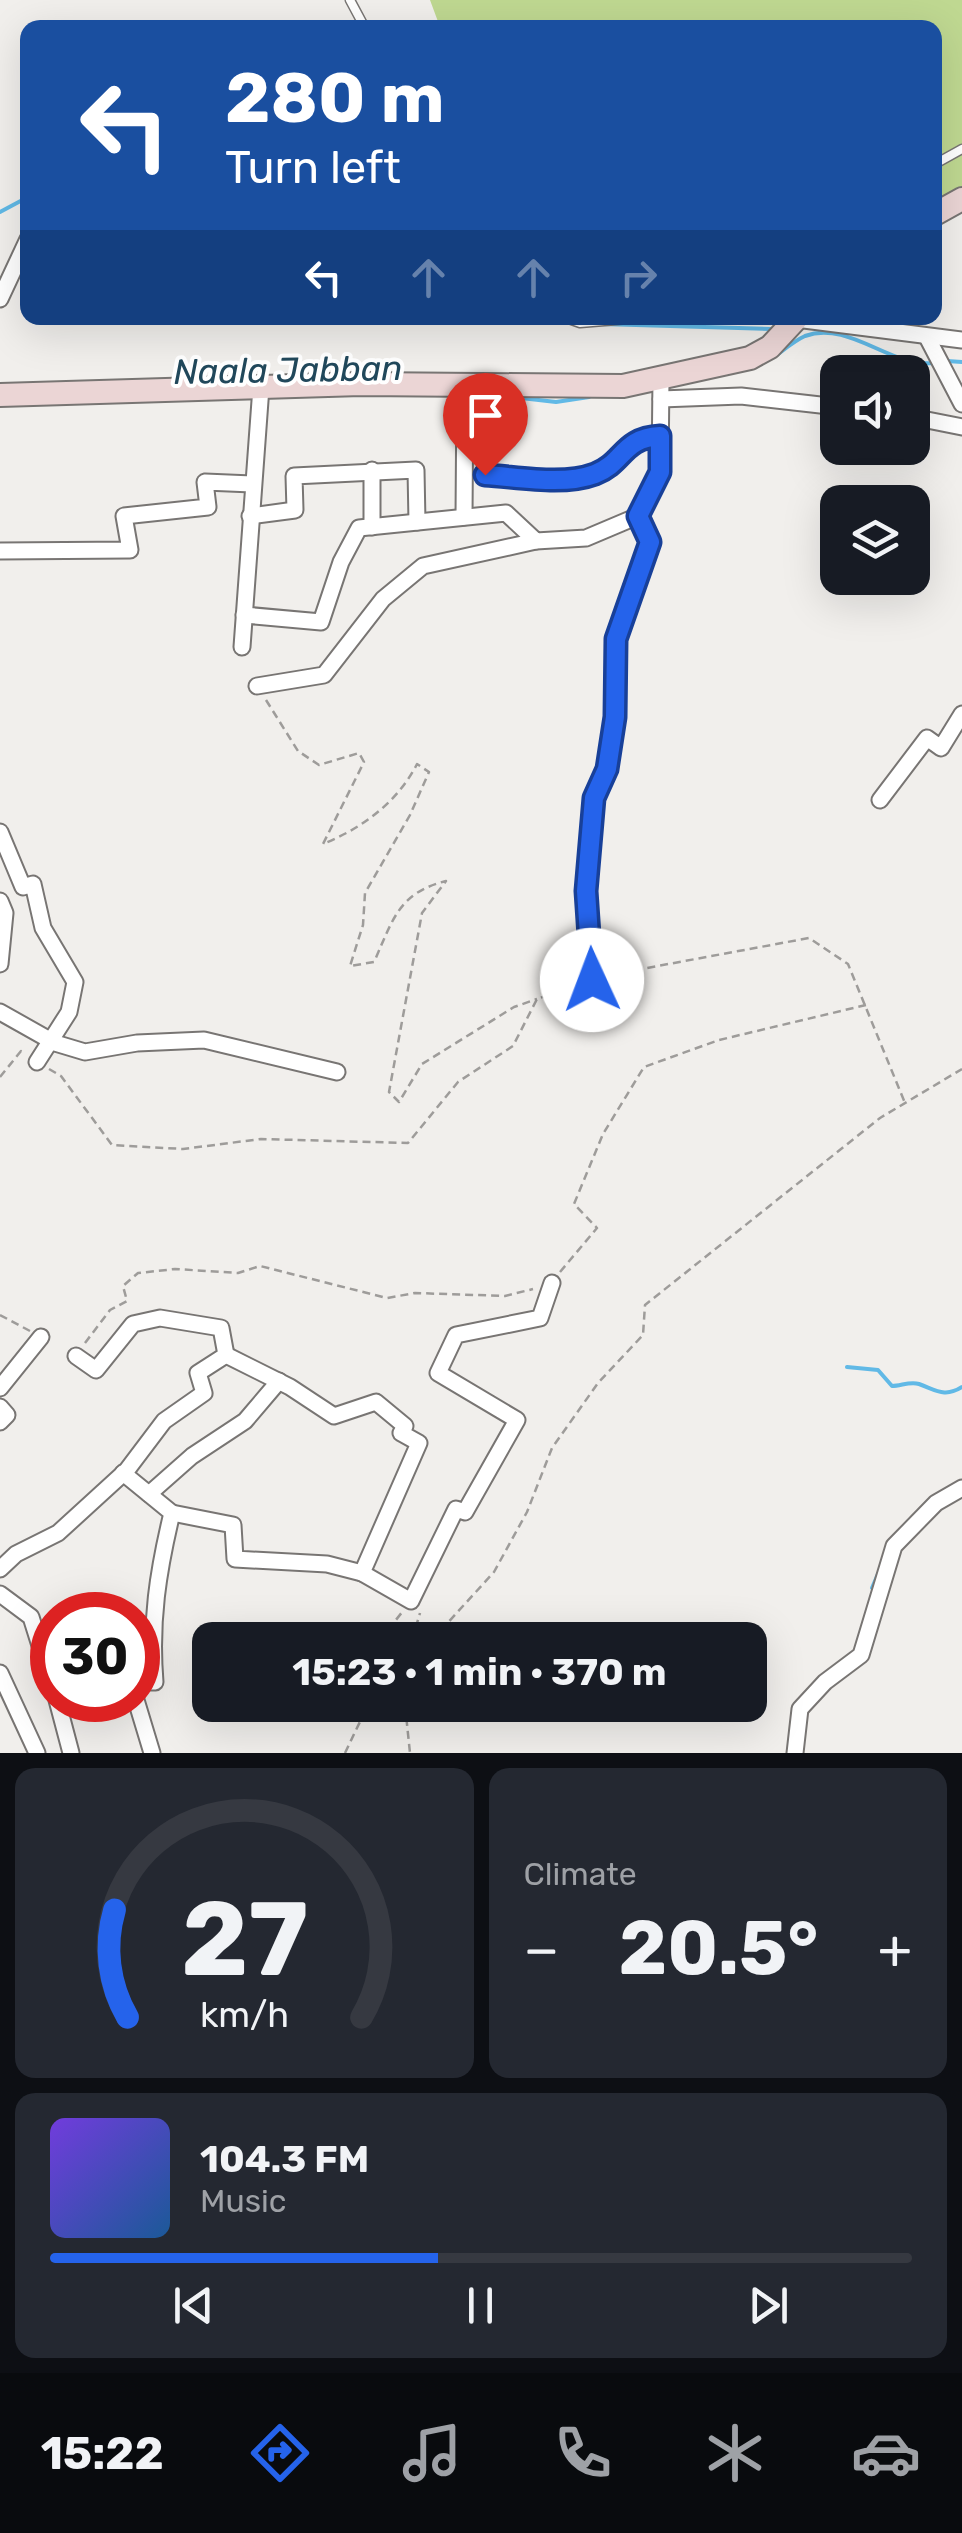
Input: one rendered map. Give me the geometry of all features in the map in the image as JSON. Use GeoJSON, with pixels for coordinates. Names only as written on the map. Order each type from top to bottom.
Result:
{"type":"FeatureCollection","features":[{"type":"Feature","properties":{"kind":"main road"},"geometry":{"type":"LineString","coordinates":[[0,394],[261,387],[489,392],[623,386],[661,389],[750,358],[770,347],[790,325]]}},
{"type":"Feature","properties":{"kind":"street"},"geometry":{"type":"LineString","coordinates":[[0,299],[20,256]]}},
{"type":"Feature","properties":{"kind":"street"},"geometry":{"type":"LineString","coordinates":[[844,325],[962,340]]}},
{"type":"Feature","properties":{"kind":"street"},"geometry":{"type":"LineString","coordinates":[[927,337],[962,404]]}},
{"type":"Feature","properties":{"kind":"street"},"geometry":{"type":"LineString","coordinates":[[242,646],[261,387]]}},
{"type":"Feature","properties":{"kind":"street"},"geometry":{"type":"LineString","coordinates":[[257,686],[324,675],[382,599],[424,566],[536,541],[586,538],[638,516],[660,472],[661,389],[820,405]]}},
{"type":"Feature","properties":{"kind":"street"},"geometry":{"type":"LineString","coordinates":[[464,517],[465,391]]}},
{"type":"Feature","properties":{"kind":"street"},"geometry":{"type":"LineString","coordinates":[[489,392],[485,475],[558,479],[597,474],[638,437],[660,436]]}},
{"type":"Feature","properties":{"kind":"street"},"geometry":{"type":"LineString","coordinates":[[930,421],[962,428]]}},
{"type":"Feature","properties":{"kind":"street"},"geometry":{"type":"LineString","coordinates":[[372,470],[372,527]]}},
{"type":"Feature","properties":{"kind":"street"},"geometry":{"type":"LineString","coordinates":[[250,516],[295,510],[294,476],[416,470],[417,522]]}},
{"type":"Feature","properties":{"kind":"street"},"geometry":{"type":"LineString","coordinates":[[0,552],[130,550],[124,516],[208,508],[205,482],[252,484]]}},
{"type":"Feature","properties":{"kind":"street"},"geometry":{"type":"LineString","coordinates":[[244,615],[321,622],[341,562],[359,528],[506,513],[536,541]]}},
{"type":"Feature","properties":{"kind":"street"},"geometry":{"type":"LineString","coordinates":[[592,980],[588,850],[594,798],[607,769],[615,717],[616,639],[650,542],[638,516]]}},
{"type":"Feature","properties":{"kind":"street"},"geometry":{"type":"LineString","coordinates":[[880,800],[927,738],[942,748],[962,714]]}},
{"type":"Feature","properties":{"kind":"street"},"geometry":{"type":"LineString","coordinates":[[0,832],[23,887],[33,884],[43,928],[75,982],[69,1012],[37,1062]]}},
{"type":"Feature","properties":{"kind":"street"},"geometry":{"type":"LineString","coordinates":[[0,900],[6,913],[0,964]]}},
{"type":"Feature","properties":{"kind":"street"},"geometry":{"type":"LineString","coordinates":[[0,1012],[51,1040],[85,1052],[136,1043],[204,1040],[336,1072]]}},
{"type":"Feature","properties":{"kind":"street"},"geometry":{"type":"LineString","coordinates":[[123,1473],[172,1512],[233,1526],[235,1559],[296,1561],[362,1572],[412,1601],[456,1509],[465,1512],[517,1420],[438,1374],[456,1335],[540,1318],[552,1284]]}},
{"type":"Feature","properties":{"kind":"street"},"geometry":{"type":"LineString","coordinates":[[76,1356],[96,1370],[133,1324],[160,1318],[221,1328],[226,1355]]}},
{"type":"Feature","properties":{"kind":"street"},"geometry":{"type":"LineString","coordinates":[[0,1388],[41,1337]]}},
{"type":"Feature","properties":{"kind":"street"},"geometry":{"type":"LineString","coordinates":[[226,1355],[334,1416],[376,1402],[404,1426],[401,1433],[419,1443],[362,1572]]}},
{"type":"Feature","properties":{"kind":"street"},"geometry":{"type":"LineString","coordinates":[[0,1569],[16,1554],[58,1533],[123,1473],[164,1421],[204,1393],[198,1373],[226,1355]]}},
{"type":"Feature","properties":{"kind":"street"},"geometry":{"type":"LineString","coordinates":[[150,1494],[192,1456],[245,1421],[279,1382]]}},
{"type":"Feature","properties":{"kind":"street"},"geometry":{"type":"LineString","coordinates":[[0,1407],[6,1415],[0,1422]]}},
{"type":"Feature","properties":{"kind":"street"},"geometry":{"type":"LineString","coordinates":[[795,1753],[800,1709],[825,1682],[862,1655],[894,1546],[936,1503],[962,1488]]}},
{"type":"Feature","properties":{"kind":"street"},"geometry":{"type":"LineString","coordinates":[[155,1592],[172,1512]]}},
{"type":"Feature","properties":{"kind":"street"},"geometry":{"type":"LineString","coordinates":[[0,1594],[30,1615]]}},
{"type":"Feature","properties":{"kind":"street"},"geometry":{"type":"LineString","coordinates":[[0,1673],[37,1753]]}},
{"type":"Feature","properties":{"kind":"street"},"geometry":{"type":"LineString","coordinates":[[63,1722],[71,1753]]}},
{"type":"Feature","properties":{"kind":"street"},"geometry":{"type":"LineString","coordinates":[[143,1722],[152,1753]]}},
{"type":"Feature","properties":{"kind":"path"},"geometry":{"type":"LineString","coordinates":[[257,686],[298,751],[319,765],[358,753],[364,762],[323,844],[362,828],[410,778],[417,764],[429,772],[410,816],[364,893],[363,924],[350,966],[374,962],[398,910],[418,888],[446,882],[422,914],[389,1092],[399,1102],[422,1064],[514,1007],[626,968],[809,938],[848,964],[905,1103]]}},
{"type":"Feature","properties":{"kind":"path"},"geometry":{"type":"LineString","coordinates":[[0,1077],[20,1051],[61,1076],[112,1145],[183,1149],[262,1139],[408,1143],[458,1082],[514,1046],[537,999]]}},
{"type":"Feature","properties":{"kind":"path"},"geometry":{"type":"LineString","coordinates":[[76,1356],[110,1310],[127,1301],[124,1286],[138,1273],[238,1273],[260,1266],[387,1298],[416,1293],[505,1296],[552,1284],[597,1228],[574,1204],[603,1134],[644,1067],[720,1040],[866,1005]]}},
{"type":"Feature","properties":{"kind":"path"},"geometry":{"type":"LineString","coordinates":[[448,1622],[494,1572],[527,1512],[552,1448],[598,1383],[643,1335],[645,1305],[757,1213],[905,1103],[962,1068]]}},
{"type":"Feature","properties":{"kind":"path"},"geometry":{"type":"LineString","coordinates":[[0,1315],[41,1337]]}},
{"type":"Feature","properties":{"kind":"path"},"geometry":{"type":"LineString","coordinates":[[395,1622],[412,1601],[423,1605],[418,1622]]}},
{"type":"Feature","properties":{"kind":"path"},"geometry":{"type":"LineString","coordinates":[[346,1753],[360,1722]]}},
{"type":"Feature","properties":{"kind":"path"},"geometry":{"type":"LineString","coordinates":[[406,1722],[410,1753]]}},
{"type":"Feature","properties":{"kind":"green space"},"geometry":{"type":"Polygon","coordinates":[[[430,0],[962,0],[962,186],[942,197],[942,20],[437,20],[430,0]]]}},
{"type":"Feature","properties":{"kind":"waterway"},"geometry":{"type":"LineString","coordinates":[[0,212],[20,201]]}},
{"type":"Feature","properties":{"kind":"waterway"},"geometry":{"type":"LineString","coordinates":[[636,325],[771,329]]}},
{"type":"Feature","properties":{"kind":"waterway","name":"Naala Jabban"},"geometry":{"type":"LineString","coordinates":[[778,354],[805,336],[821,333],[854,339],[901,359],[933,363]]}},
{"type":"Feature","properties":{"kind":"waterway","name":"Naala Jabban"},"geometry":{"type":"LineString","coordinates":[[947,361],[962,362]]}},
{"type":"Feature","properties":{"kind":"waterway","name":"Naala Jabban"},"geometry":{"type":"LineString","coordinates":[[504,396],[556,402],[589,397]]}},
{"type":"Feature","properties":{"kind":"waterway"},"geometry":{"type":"LineString","coordinates":[[847,1367],[878,1370],[892,1386],[916,1383],[945,1392],[962,1387]]}},
{"type":"Feature","properties":{"kind":"waterway"},"geometry":{"type":"LineString","coordinates":[[872,1588],[878,1574]]}},
{"type":"Feature","properties":{"kind":"route"},"geometry":{"type":"LineString","coordinates":[[485,475],[558,479],[597,474],[638,437],[660,436],[660,472],[638,516],[650,542],[616,639],[615,717],[607,769],[594,798],[586,891],[592,980]]}}]}
